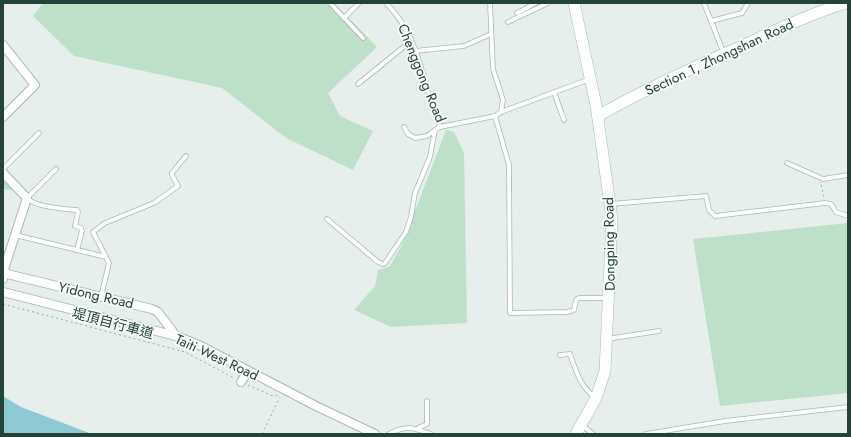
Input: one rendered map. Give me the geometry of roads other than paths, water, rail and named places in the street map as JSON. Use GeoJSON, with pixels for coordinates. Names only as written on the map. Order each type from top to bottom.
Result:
{"type":"FeatureCollection","features":[{"type":"Feature","properties":{"kind":"main road","name":"Dongping Road"},"geometry":{"type":"LineString","coordinates":[[574,3],[598,116],[612,219],[605,370],[596,398],[579,429]]}},
{"type":"Feature","properties":{"kind":"main road","name":"Section 1, Zhongshan Road"},"geometry":{"type":"LineString","coordinates":[[598,116],[621,103],[724,54],[808,16],[844,3]]}},
{"type":"Feature","properties":{"kind":"street"},"geometry":{"type":"LineString","coordinates":[[3,45],[35,85],[3,117]]}},
{"type":"Feature","properties":{"kind":"street"},"geometry":{"type":"LineString","coordinates":[[3,173],[27,198],[3,275]]}},
{"type":"Feature","properties":{"kind":"street","name":"Yidong Road"},"geometry":{"type":"LineString","coordinates":[[3,275],[156,311],[176,336]]}},
{"type":"Feature","properties":{"kind":"street","name":"Taiti West Road"},"geometry":{"type":"LineString","coordinates":[[3,292],[176,336],[199,345],[375,434]]}},
{"type":"Feature","properties":{"kind":"street"},"geometry":{"type":"LineString","coordinates":[[241,382],[248,371]]}},
{"type":"Feature","properties":{"kind":"lane"},"geometry":{"type":"LineString","coordinates":[[330,3],[363,38]]}},
{"type":"Feature","properties":{"kind":"lane"},"geometry":{"type":"LineString","coordinates":[[344,18],[359,3]]}},
{"type":"Feature","properties":{"kind":"lane","name":"Chenggong Road"},"geometry":{"type":"LineString","coordinates":[[386,3],[402,20],[411,37],[411,41],[440,127],[495,116],[501,112],[591,79]]}},
{"type":"Feature","properties":{"kind":"lane"},"geometry":{"type":"LineString","coordinates":[[490,3],[493,69],[503,100],[501,112]]}},
{"type":"Feature","properties":{"kind":"lane"},"geometry":{"type":"LineString","coordinates":[[517,13],[536,3]]}},
{"type":"Feature","properties":{"kind":"lane"},"geometry":{"type":"LineString","coordinates":[[508,22],[548,3]]}},
{"type":"Feature","properties":{"kind":"lane"},"geometry":{"type":"LineString","coordinates":[[704,3],[724,54]]}},
{"type":"Feature","properties":{"kind":"lane"},"geometry":{"type":"LineString","coordinates":[[711,21],[742,13],[748,3]]}},
{"type":"Feature","properties":{"kind":"lane"},"geometry":{"type":"LineString","coordinates":[[415,51],[464,46],[491,34]]}},
{"type":"Feature","properties":{"kind":"lane"},"geometry":{"type":"LineString","coordinates":[[358,84],[411,41]]}},
{"type":"Feature","properties":{"kind":"lane"},"geometry":{"type":"LineString","coordinates":[[554,92],[564,120]]}},
{"type":"Feature","properties":{"kind":"lane"},"geometry":{"type":"LineString","coordinates":[[495,116],[509,165],[510,313],[567,312],[574,310],[576,300],[579,298],[609,298]]}},
{"type":"Feature","properties":{"kind":"lane"},"geometry":{"type":"LineString","coordinates":[[404,127],[408,134],[415,138],[427,136],[440,127]]}},
{"type":"Feature","properties":{"kind":"lane"},"geometry":{"type":"LineString","coordinates":[[327,219],[378,262],[383,264],[385,263],[406,232],[416,193],[430,157],[435,130]]}},
{"type":"Feature","properties":{"kind":"lane"},"geometry":{"type":"LineString","coordinates":[[3,169],[39,132]]}},
{"type":"Feature","properties":{"kind":"lane"},"geometry":{"type":"LineString","coordinates":[[101,297],[109,263],[93,232],[104,224],[154,203],[178,186],[172,173],[186,156]]}},
{"type":"Feature","properties":{"kind":"lane"},"geometry":{"type":"LineString","coordinates":[[787,162],[823,179],[848,175]]}},
{"type":"Feature","properties":{"kind":"lane"},"geometry":{"type":"LineString","coordinates":[[56,169],[27,198],[31,202],[77,210],[78,212],[75,226],[81,228],[82,231],[77,250]]}},
{"type":"Feature","properties":{"kind":"lane"},"geometry":{"type":"LineString","coordinates":[[610,204],[706,196],[711,213],[715,216],[825,203],[831,204],[836,212],[848,216]]}},
{"type":"Feature","properties":{"kind":"lane"},"geometry":{"type":"LineString","coordinates":[[15,235],[106,257]]}},
{"type":"Feature","properties":{"kind":"lane"},"geometry":{"type":"LineString","coordinates":[[607,339],[659,331]]}},
{"type":"Feature","properties":{"kind":"lane"},"geometry":{"type":"LineString","coordinates":[[560,355],[570,354],[582,385],[587,392],[596,398]]}},
{"type":"Feature","properties":{"kind":"lane"},"geometry":{"type":"LineString","coordinates":[[418,428],[427,424],[427,401]]}},
{"type":"Feature","properties":{"kind":"lane"},"geometry":{"type":"LineString","coordinates":[[646,434],[725,421],[848,407]]}},
{"type":"Feature","properties":{"kind":"lane"},"geometry":{"type":"LineString","coordinates":[[389,434],[409,427],[418,428],[432,434]]}},
{"type":"Feature","properties":{"kind":"lane"},"geometry":{"type":"LineString","coordinates":[[579,429],[593,434]]}},
{"type":"Feature","properties":{"kind":"water"},"geometry":{"type":"Polygon","coordinates":[[[3,396],[21,407],[92,434],[3,434],[3,396]]]}}]}
